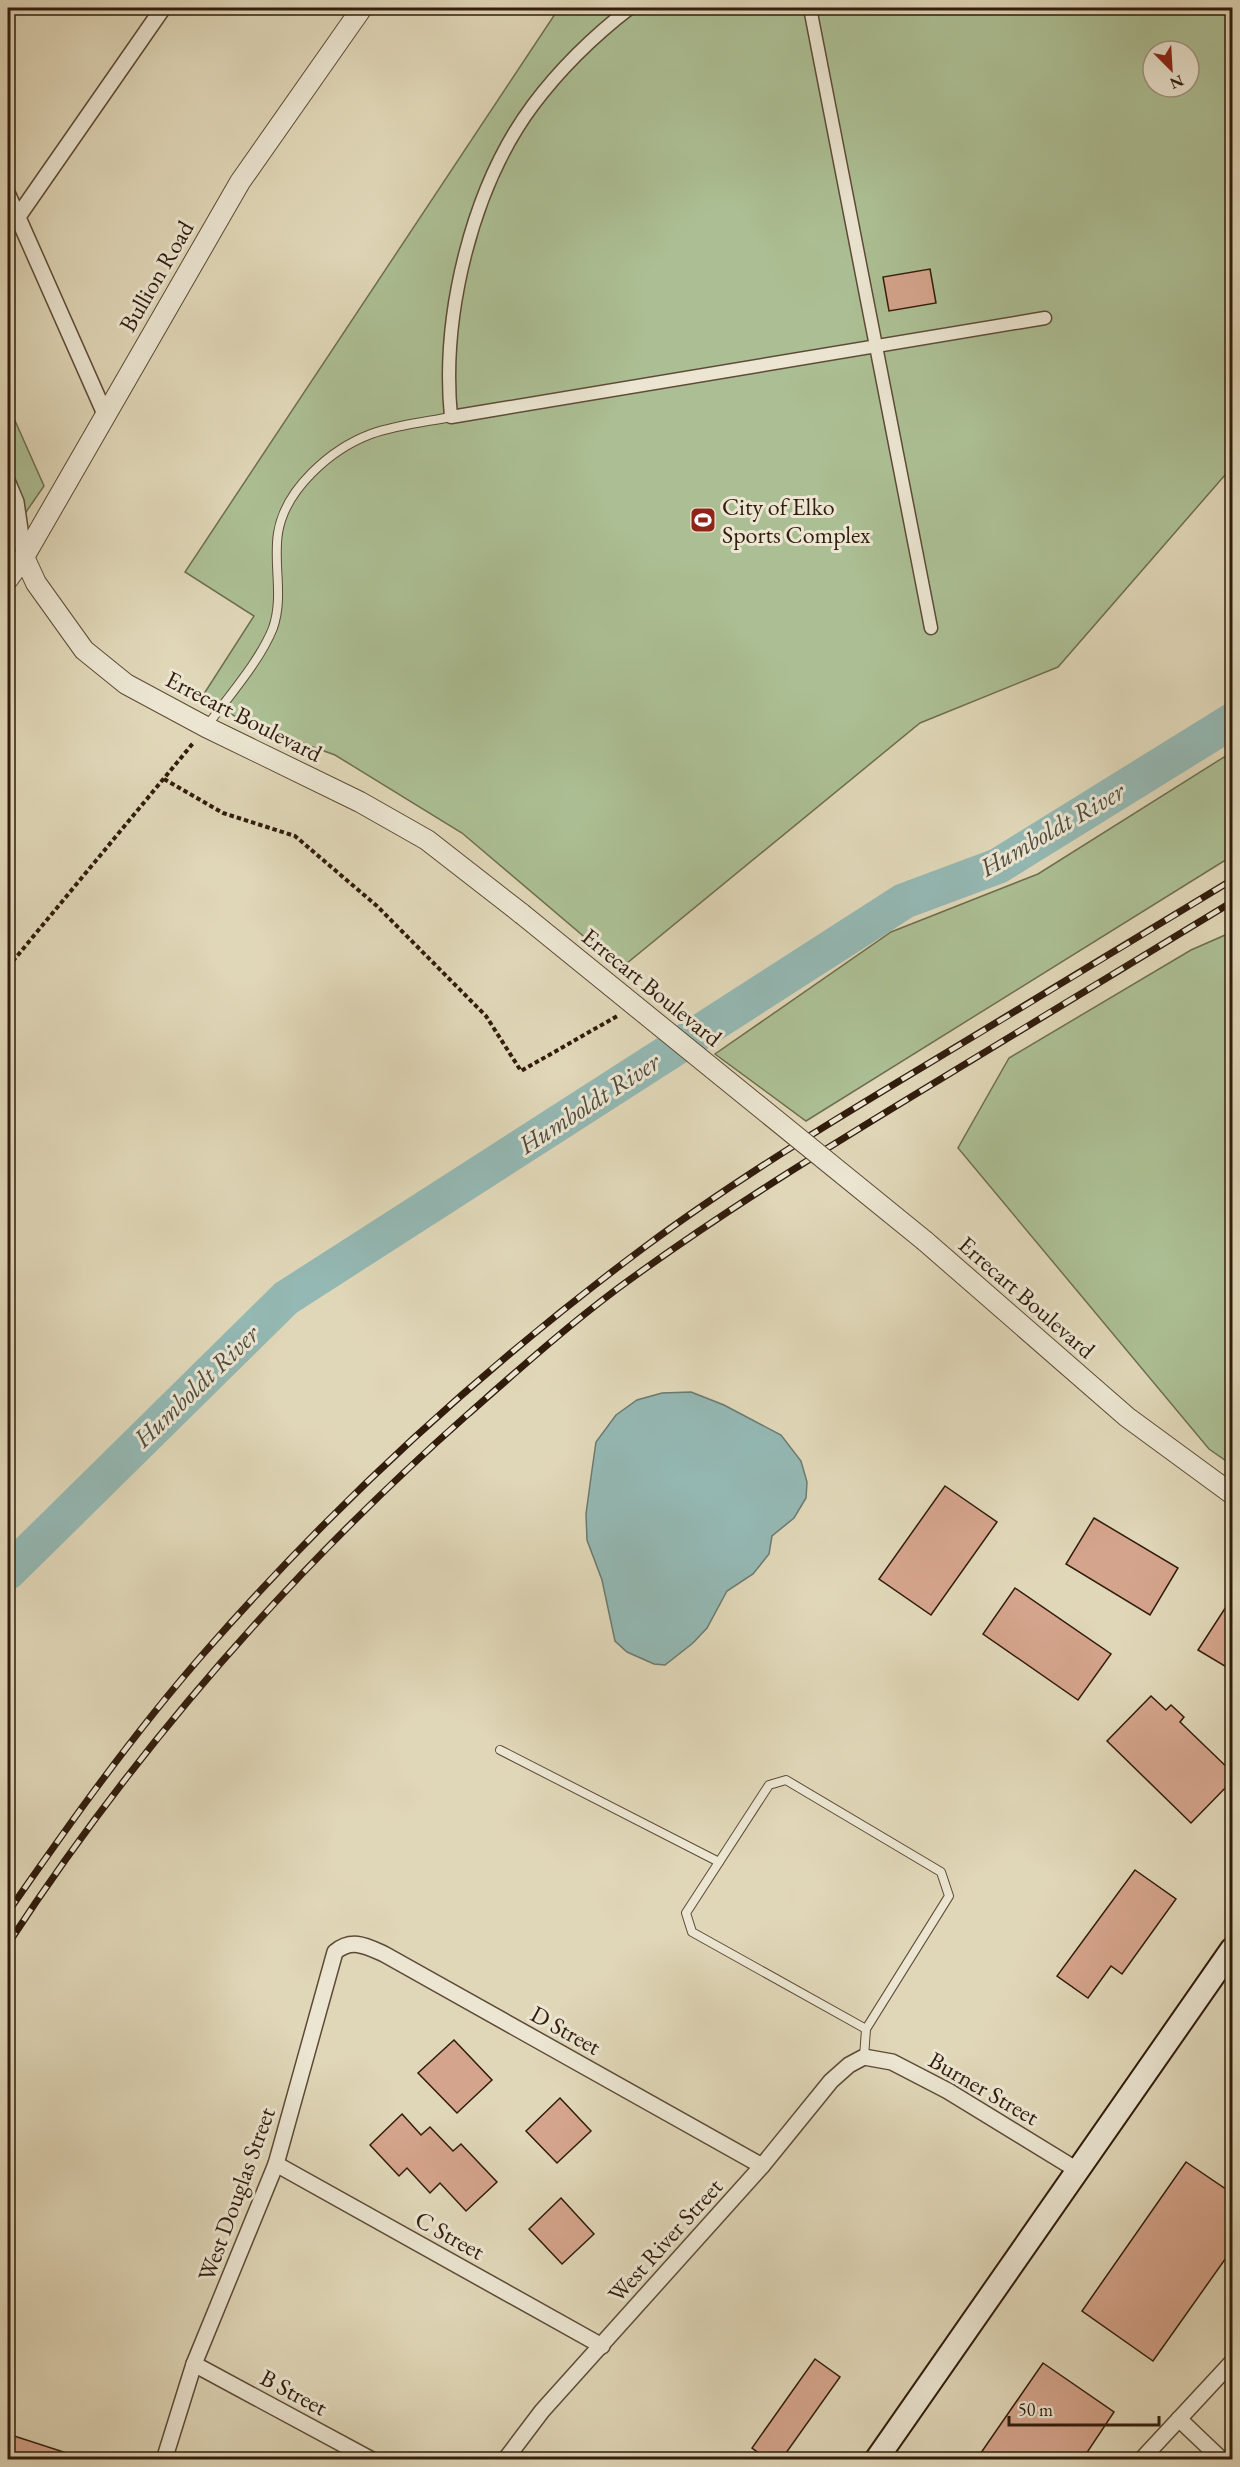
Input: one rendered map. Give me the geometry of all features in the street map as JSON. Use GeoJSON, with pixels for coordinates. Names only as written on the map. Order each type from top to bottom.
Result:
{"type":"FeatureCollection","features":[{"type":"Feature","properties":{"kind":"main road"},"geometry":{"type":"LineString","coordinates":[[876,2460],[1233,1948]]}},
{"type":"Feature","properties":{"kind":"street"},"geometry":{"type":"LineString","coordinates":[[17,218],[163,8]]}},
{"type":"Feature","properties":{"kind":"street","name":"Bullion Road"},"geometry":{"type":"LineString","coordinates":[[8,579],[24,557],[240,182],[362,8]]}},
{"type":"Feature","properties":{"kind":"street"},"geometry":{"type":"LineString","coordinates":[[630,8],[550,84],[511,139],[492,176],[477,218],[457,298],[448,374],[451,417],[1045,318]]}},
{"type":"Feature","properties":{"kind":"street"},"geometry":{"type":"LineString","coordinates":[[810,8],[931,628]]}},
{"type":"Feature","properties":{"kind":"street"},"geometry":{"type":"LineString","coordinates":[[8,195],[105,414]]}},
{"type":"Feature","properties":{"kind":"street"},"geometry":{"type":"LineString","coordinates":[[8,483],[16,502],[24,557]]}},
{"type":"Feature","properties":{"kind":"street","name":"Errecart Boulevard"},"geometry":{"type":"LineString","coordinates":[[24,557],[36,583],[84,650],[126,684],[206,728],[360,802],[427,840],[522,914],[925,1241],[1127,1417],[1233,1494]]}},
{"type":"Feature","properties":{"kind":"street","name":"West Douglas Street"},"geometry":{"type":"LineString","coordinates":[[164,2460],[194,2364],[276,2164],[335,1952],[344,1944]]}},
{"type":"Feature","properties":{"kind":"street","name":"D Street"},"geometry":{"type":"LineString","coordinates":[[344,1944],[360,1944],[384,1954],[762,2166]]}},
{"type":"Feature","properties":{"kind":"street","name":"West River Street"},"geometry":{"type":"LineString","coordinates":[[505,2460],[542,2411],[762,2166],[831,2081],[849,2065],[864,2057]]}},
{"type":"Feature","properties":{"kind":"street","name":"Burner Street"},"geometry":{"type":"LineString","coordinates":[[864,2057],[892,2062],[948,2091],[1077,2170]]}},
{"type":"Feature","properties":{"kind":"street","name":"C Street"},"geometry":{"type":"LineString","coordinates":[[276,2164],[602,2346]]}},
{"type":"Feature","properties":{"kind":"street"},"geometry":{"type":"LineString","coordinates":[[1141,2460],[1233,2362]]}},
{"type":"Feature","properties":{"kind":"street","name":"B Street"},"geometry":{"type":"LineString","coordinates":[[194,2364],[372,2460]]}},
{"type":"Feature","properties":{"kind":"street"},"geometry":{"type":"LineString","coordinates":[[1179,2419],[1222,2460]]}},
{"type":"Feature","properties":{"kind":"lane"},"geometry":{"type":"LineString","coordinates":[[206,728],[262,649],[273,627],[279,585],[278,533],[285,510],[300,489],[327,461],[360,439],[390,429],[451,417]]}},
{"type":"Feature","properties":{"kind":"lane"},"geometry":{"type":"LineString","coordinates":[[500,1750],[719,1862]]}},
{"type":"Feature","properties":{"kind":"lane"},"geometry":{"type":"LineString","coordinates":[[864,2057],[866,2029],[950,1896],[941,1872],[786,1779],[769,1785],[686,1912],[692,1932],[866,2029]]}},
{"type":"Feature","properties":{"kind":"path"},"geometry":{"type":"LineString","coordinates":[[8,967],[206,728]]}},
{"type":"Feature","properties":{"kind":"path"},"geometry":{"type":"LineString","coordinates":[[164,779],[223,813],[295,836],[377,906],[486,1016],[521,1071],[635,1006]]}},
{"type":"Feature","properties":{"kind":"green space","name":"City of Elko Sports Complex"},"geometry":{"type":"Polygon","coordinates":[[[559,8],[1232,8],[1232,467],[1058,667],[920,723],[621,968],[462,833],[335,755],[261,728],[200,700],[254,616],[185,572],[559,8]]]}},
{"type":"Feature","properties":{"kind":"green space"},"geometry":{"type":"Polygon","coordinates":[[[8,405],[44,486],[8,538],[8,405]]]}},
{"type":"Feature","properties":{"kind":"green space"},"geometry":{"type":"Polygon","coordinates":[[[1232,752],[1232,856],[806,1121],[715,1054],[891,932],[1038,874],[1232,752]]]}},
{"type":"Feature","properties":{"kind":"green space"},"geometry":{"type":"Polygon","coordinates":[[[1232,932],[1232,1465],[1209,1449],[958,1148],[1009,1058],[1191,950],[1232,932]]]}},
{"type":"Feature","properties":{"kind":"water"},"geometry":{"type":"Polygon","coordinates":[[[691,1392],[724,1405],[781,1435],[801,1461],[807,1482],[806,1498],[794,1518],[772,1536],[769,1554],[753,1574],[727,1591],[707,1628],[693,1643],[665,1665],[654,1664],[627,1652],[615,1641],[602,1580],[587,1540],[586,1514],[591,1477],[596,1442],[616,1415],[637,1400],[662,1393],[691,1392]]]}},
{"type":"Feature","properties":{"kind":"building"},"geometry":{"type":"Polygon","coordinates":[[[930,269],[936,303],[889,311],[883,277],[930,269]]]}},
{"type":"Feature","properties":{"kind":"building"},"geometry":{"type":"Polygon","coordinates":[[[945,1486],[997,1522],[931,1615],[879,1579],[945,1486]]]}},
{"type":"Feature","properties":{"kind":"building"},"geometry":{"type":"Polygon","coordinates":[[[1094,1518],[1178,1568],[1150,1615],[1066,1564],[1094,1518]]]}},
{"type":"Feature","properties":{"kind":"building"},"geometry":{"type":"Polygon","coordinates":[[[1015,1588],[1111,1654],[1078,1700],[983,1634],[1015,1588]]]}},
{"type":"Feature","properties":{"kind":"building"},"geometry":{"type":"Polygon","coordinates":[[[1233,1596],[1233,1671],[1198,1650],[1233,1596]]]}},
{"type":"Feature","properties":{"kind":"building"},"geometry":{"type":"Polygon","coordinates":[[[1151,1696],[1166,1710],[1171,1705],[1184,1717],[1180,1722],[1233,1773],[1233,1780],[1191,1823],[1107,1741],[1151,1696]]]}},
{"type":"Feature","properties":{"kind":"building"},"geometry":{"type":"Polygon","coordinates":[[[1135,1870],[1176,1899],[1122,1974],[1111,1966],[1088,1998],[1057,1976],[1135,1870]]]}},
{"type":"Feature","properties":{"kind":"building"},"geometry":{"type":"Polygon","coordinates":[[[454,2040],[492,2080],[457,2113],[418,2073],[454,2040]]]}},
{"type":"Feature","properties":{"kind":"building"},"geometry":{"type":"Polygon","coordinates":[[[560,2098],[591,2131],[557,2163],[526,2131],[560,2098]]]}},
{"type":"Feature","properties":{"kind":"building"},"geometry":{"type":"Polygon","coordinates":[[[402,2114],[421,2135],[430,2127],[453,2151],[461,2144],[497,2182],[466,2211],[440,2183],[430,2193],[407,2168],[399,2176],[370,2145],[402,2114]]]}},
{"type":"Feature","properties":{"kind":"building"},"geometry":{"type":"Polygon","coordinates":[[[1186,2162],[1233,2194],[1233,2248],[1153,2361],[1082,2311],[1186,2162]]]}},
{"type":"Feature","properties":{"kind":"building"},"geometry":{"type":"Polygon","coordinates":[[[561,2198],[594,2234],[562,2264],[529,2229],[561,2198]]]}},
{"type":"Feature","properties":{"kind":"building"},"geometry":{"type":"Polygon","coordinates":[[[815,2359],[840,2377],[781,2460],[768,2460],[752,2448],[815,2359]]]}},
{"type":"Feature","properties":{"kind":"building"},"geometry":{"type":"Polygon","coordinates":[[[1043,2363],[1114,2412],[1082,2460],[976,2460],[1043,2363]]]}},
{"type":"Feature","properties":{"kind":"building"},"geometry":{"type":"Polygon","coordinates":[[[8,2434],[76,2456],[76,2460],[8,2460],[8,2434]]]}},
{"type":"Feature","properties":{"kind":"waterway","name":"Humboldt River"},"geometry":{"type":"LineString","coordinates":[[8,1572],[286,1298],[904,901],[998,866],[1232,721]]}},
{"type":"Feature","properties":{"kind":"railway"},"geometry":{"type":"LineString","coordinates":[[8,1912],[127,1747],[204,1653],[307,1542],[360,1489],[470,1387],[646,1246],[749,1175],[855,1108],[1232,880]]}},
{"type":"Feature","properties":{"kind":"railway"},"geometry":{"type":"LineString","coordinates":[[8,1944],[57,1871],[109,1800],[220,1664],[339,1535],[402,1474],[541,1350],[617,1289],[735,1207],[857,1130],[1232,902]]}},
{"type":"Feature","properties":{"kind":"place","name":"City of Elko Sports Complex"},"geometry":{"type":"Point","coordinates":[703,520]}}]}
